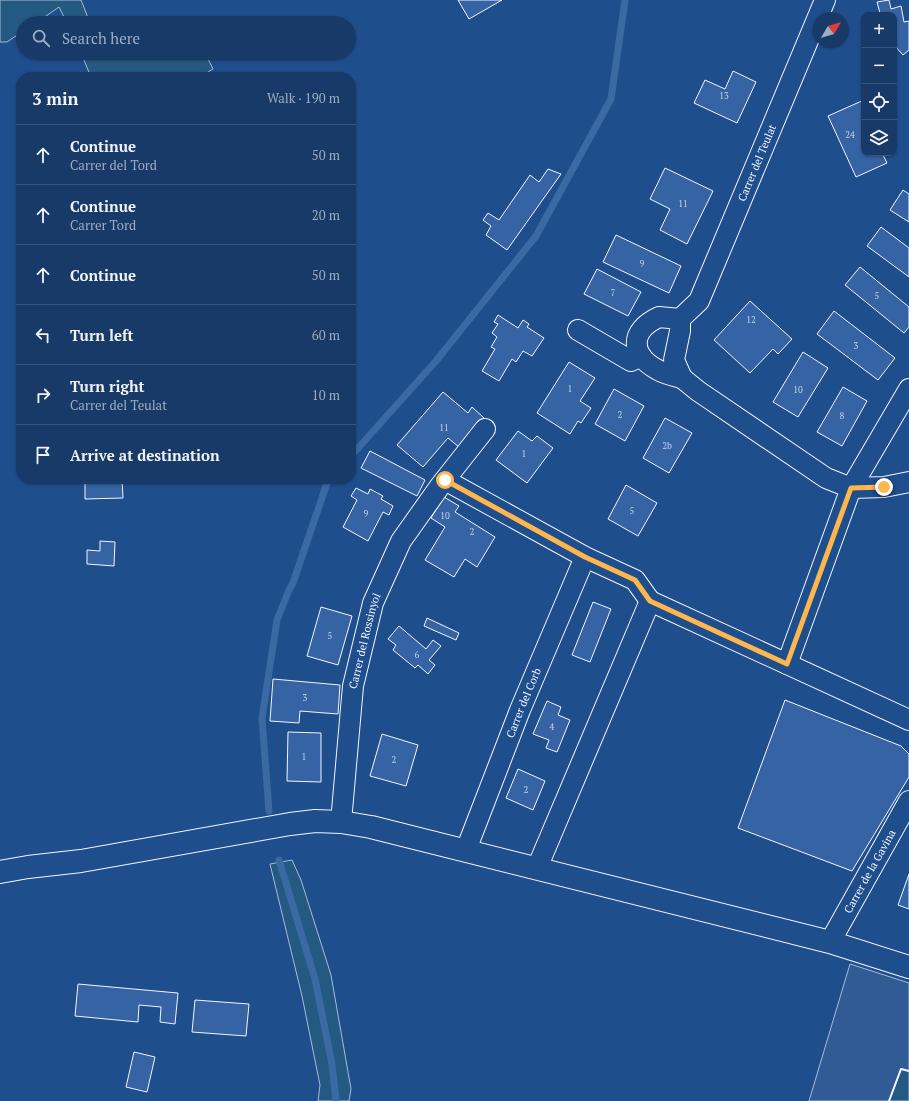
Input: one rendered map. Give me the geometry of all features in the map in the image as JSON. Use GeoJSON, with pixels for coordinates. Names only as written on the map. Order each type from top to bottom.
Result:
{"type":"FeatureCollection","features":[{"type":"Feature","properties":{"kind":"street","name":"Carrer del Teulat"},"geometry":{"type":"LineString","coordinates":[[680,319],[699,301],[824,0]]}},
{"type":"Feature","properties":{"kind":"street"},"geometry":{"type":"LineString","coordinates":[[682,378],[674,360],[680,331],[680,319],[659,317],[642,329],[636,339],[637,349],[641,356],[658,370],[682,378],[698,391],[826,478],[851,488],[884,487],[909,482]]}},
{"type":"Feature","properties":{"kind":"street"},"geometry":{"type":"LineString","coordinates":[[578,330],[631,361],[641,356]]}},
{"type":"Feature","properties":{"kind":"street"},"geometry":{"type":"LineString","coordinates":[[787,664],[851,488],[909,388]]}},
{"type":"Feature","properties":{"kind":"street","name":"Carrer del Rossinyol"},"geometry":{"type":"LineString","coordinates":[[341,822],[353,686],[373,603],[401,541],[445,480],[485,429]]}},
{"type":"Feature","properties":{"kind":"street"},"geometry":{"type":"LineString","coordinates":[[445,480],[585,557],[635,580],[650,601],[909,720]]}},
{"type":"Feature","properties":{"kind":"street","name":"Carrer del Corb"},"geometry":{"type":"LineString","coordinates":[[466,850],[520,710],[585,557]]}},
{"type":"Feature","properties":{"kind":"street"},"geometry":{"type":"LineString","coordinates":[[537,868],[650,601]]}},
{"type":"Feature","properties":{"kind":"street","name":"Carrer de la Gavina"},"geometry":{"type":"LineString","coordinates":[[830,942],[909,801]]}},
{"type":"Feature","properties":{"kind":"street"},"geometry":{"type":"LineString","coordinates":[[0,872],[89,859],[290,824],[315,821],[341,822],[371,827],[466,850],[787,931],[830,942],[909,967]]}},
{"type":"Feature","properties":{"kind":"shaded area"},"geometry":{"type":"Polygon","coordinates":[[[0,0],[81,0],[87,16],[64,16],[59,7],[46,16],[16,16],[16,36],[7,42],[0,42],[0,0]]]}},
{"type":"Feature","properties":{"kind":"shaded area"},"geometry":{"type":"Polygon","coordinates":[[[84,60],[208,60],[213,69],[208,72],[89,72],[84,60]]]}},
{"type":"Feature","properties":{"kind":"shaded area"},"geometry":{"type":"Polygon","coordinates":[[[292,860],[301,880],[331,975],[351,1089],[349,1101],[318,1101],[320,1085],[302,996],[270,864],[292,860]]]}},
{"type":"Feature","properties":{"kind":"shaded area"},"geometry":{"type":"Polygon","coordinates":[[[850,964],[909,983],[909,1071],[901,1069],[889,1101],[809,1101],[850,964]]]}},
{"type":"Feature","properties":{"kind":"shaded area"},"geometry":{"type":"Polygon","coordinates":[[[901,1069],[909,1071],[909,1101],[889,1101],[901,1069]]]}},
{"type":"Feature","properties":{"kind":"building"},"geometry":{"type":"Polygon","coordinates":[[[458,0],[502,0],[469,19],[458,0]]]}},
{"type":"Feature","properties":{"kind":"building"},"geometry":{"type":"Polygon","coordinates":[[[889,0],[891,9],[901,6],[904,22],[909,21],[909,50],[903,55],[897,48],[897,12],[880,12],[877,2],[889,0]]]}},
{"type":"Feature","properties":{"kind":"building"},"geometry":{"type":"Polygon","coordinates":[[[733,71],[756,82],[737,123],[694,103],[705,80],[725,89],[733,71]]]}},
{"type":"Feature","properties":{"kind":"building"},"geometry":{"type":"Polygon","coordinates":[[[861,101],[861,156],[884,156],[887,163],[856,177],[828,116],[861,101]]]}},
{"type":"Feature","properties":{"kind":"building"},"geometry":{"type":"Polygon","coordinates":[[[665,168],[713,191],[687,244],[660,230],[670,209],[650,199],[665,168]]]}},
{"type":"Feature","properties":{"kind":"building"},"geometry":{"type":"Polygon","coordinates":[[[548,169],[561,174],[507,250],[486,235],[491,226],[483,220],[488,213],[499,220],[530,175],[539,182],[548,169]]]}},
{"type":"Feature","properties":{"kind":"building"},"geometry":{"type":"Polygon","coordinates":[[[903,190],[909,194],[909,222],[890,210],[903,190]]]}},
{"type":"Feature","properties":{"kind":"building"},"geometry":{"type":"Polygon","coordinates":[[[881,227],[909,248],[909,277],[867,246],[881,227]]]}},
{"type":"Feature","properties":{"kind":"building"},"geometry":{"type":"Polygon","coordinates":[[[616,235],[681,266],[669,293],[603,262],[616,235]]]}},
{"type":"Feature","properties":{"kind":"building"},"geometry":{"type":"Polygon","coordinates":[[[860,267],[909,307],[909,327],[904,333],[845,285],[860,267]]]}},
{"type":"Feature","properties":{"kind":"building"},"geometry":{"type":"Polygon","coordinates":[[[597,269],[641,292],[628,316],[584,294],[597,269]]]}},
{"type":"Feature","properties":{"kind":"building"},"geometry":{"type":"Polygon","coordinates":[[[750,301],[792,339],[778,354],[773,349],[750,373],[714,340],[750,301]]]}},
{"type":"Feature","properties":{"kind":"building"},"geometry":{"type":"Polygon","coordinates":[[[834,311],[895,358],[878,380],[817,334],[834,311]]]}},
{"type":"Feature","properties":{"kind":"building"},"geometry":{"type":"Polygon","coordinates":[[[498,315],[518,328],[523,320],[529,324],[527,327],[544,338],[532,356],[523,351],[516,362],[512,359],[499,381],[482,371],[495,349],[491,347],[497,337],[492,333],[498,324],[494,322],[498,315]]]}},
{"type":"Feature","properties":{"kind":"building"},"geometry":{"type":"Polygon","coordinates":[[[803,352],[828,368],[798,417],[773,402],[803,352]]]}},
{"type":"Feature","properties":{"kind":"building"},"geometry":{"type":"Polygon","coordinates":[[[569,362],[595,378],[580,401],[591,408],[581,423],[578,421],[570,434],[537,413],[569,362]]]}},
{"type":"Feature","properties":{"kind":"building"},"geometry":{"type":"Polygon","coordinates":[[[843,387],[867,401],[842,446],[817,432],[843,387]]]}},
{"type":"Feature","properties":{"kind":"building"},"geometry":{"type":"Polygon","coordinates":[[[614,389],[644,406],[625,441],[595,424],[614,389]]]}},
{"type":"Feature","properties":{"kind":"building"},"geometry":{"type":"Polygon","coordinates":[[[443,392],[468,413],[472,407],[484,418],[459,447],[448,438],[423,467],[397,445],[443,392]]]}},
{"type":"Feature","properties":{"kind":"building"},"geometry":{"type":"Polygon","coordinates":[[[665,418],[692,433],[669,473],[643,458],[665,418]]]}},
{"type":"Feature","properties":{"kind":"building"},"geometry":{"type":"Polygon","coordinates":[[[518,431],[532,441],[537,436],[553,448],[527,483],[496,460],[518,431]]]}},
{"type":"Feature","properties":{"kind":"building"},"geometry":{"type":"Polygon","coordinates":[[[370,451],[425,480],[417,496],[361,468],[370,451]]]}},
{"type":"Feature","properties":{"kind":"building"},"geometry":{"type":"Polygon","coordinates":[[[85,484],[122,484],[123,498],[85,499],[85,484]]]}},
{"type":"Feature","properties":{"kind":"building"},"geometry":{"type":"Polygon","coordinates":[[[626,485],[657,503],[638,536],[608,519],[626,485]]]}},
{"type":"Feature","properties":{"kind":"building"},"geometry":{"type":"Polygon","coordinates":[[[356,488],[368,494],[370,489],[383,496],[381,499],[393,506],[389,515],[383,512],[368,541],[343,527],[357,500],[351,496],[356,488]]]}},
{"type":"Feature","properties":{"kind":"building"},"geometry":{"type":"Polygon","coordinates":[[[444,497],[459,506],[455,512],[495,537],[477,567],[465,559],[454,577],[425,560],[445,527],[431,518],[444,497]]]}},
{"type":"Feature","properties":{"kind":"building"},"geometry":{"type":"Polygon","coordinates":[[[100,541],[115,542],[114,566],[87,564],[87,550],[100,551],[100,541]]]}},
{"type":"Feature","properties":{"kind":"building"},"geometry":{"type":"Polygon","coordinates":[[[593,602],[611,609],[590,662],[572,655],[593,602]]]}},
{"type":"Feature","properties":{"kind":"building"},"geometry":{"type":"Polygon","coordinates":[[[321,607],[352,616],[338,665],[307,656],[321,607]]]}},
{"type":"Feature","properties":{"kind":"building"},"geometry":{"type":"Polygon","coordinates":[[[427,618],[459,633],[456,640],[424,626],[427,618]]]}},
{"type":"Feature","properties":{"kind":"building"},"geometry":{"type":"Polygon","coordinates":[[[399,626],[426,649],[433,640],[441,646],[429,660],[435,665],[428,674],[418,665],[415,668],[393,650],[396,645],[388,639],[399,626]]]}},
{"type":"Feature","properties":{"kind":"building"},"geometry":{"type":"Polygon","coordinates":[[[273,679],[340,685],[338,714],[300,711],[299,723],[270,721],[273,679]]]}},
{"type":"Feature","properties":{"kind":"building"},"geometry":{"type":"Polygon","coordinates":[[[785,700],[901,746],[909,754],[909,777],[852,871],[738,828],[785,700]]]}},
{"type":"Feature","properties":{"kind":"building"},"geometry":{"type":"Polygon","coordinates":[[[547,701],[561,707],[558,715],[570,720],[557,752],[546,748],[549,740],[533,734],[547,701]]]}},
{"type":"Feature","properties":{"kind":"building"},"geometry":{"type":"Polygon","coordinates":[[[288,732],[321,733],[321,782],[287,781],[288,732]]]}},
{"type":"Feature","properties":{"kind":"building"},"geometry":{"type":"Polygon","coordinates":[[[382,734],[418,745],[406,786],[370,776],[382,734]]]}},
{"type":"Feature","properties":{"kind":"building"},"geometry":{"type":"Polygon","coordinates":[[[518,769],[545,781],[533,810],[506,798],[518,769]]]}},
{"type":"Feature","properties":{"kind":"building"},"geometry":{"type":"Polygon","coordinates":[[[909,874],[909,909],[898,905],[909,874]]]}},
{"type":"Feature","properties":{"kind":"building"},"geometry":{"type":"Polygon","coordinates":[[[78,984],[178,993],[175,1024],[160,1022],[161,1007],[139,1005],[138,1022],[75,1016],[78,984]]]}},
{"type":"Feature","properties":{"kind":"building"},"geometry":{"type":"Polygon","coordinates":[[[195,1000],[249,1004],[246,1036],[192,1032],[195,1000]]]}},
{"type":"Feature","properties":{"kind":"building"},"geometry":{"type":"Polygon","coordinates":[[[134,1052],[155,1057],[147,1092],[126,1087],[134,1052]]]}},
{"type":"Feature","properties":{"kind":"waterway"},"geometry":{"type":"LineString","coordinates":[[356,450],[436,361],[536,236],[611,99],[625,0]]}},
{"type":"Feature","properties":{"kind":"waterway"},"geometry":{"type":"LineString","coordinates":[[269,811],[262,718],[277,620],[293,583],[327,484]]}},
{"type":"Feature","properties":{"kind":"waterway"},"geometry":{"type":"LineString","coordinates":[[279,860],[315,979],[332,1064],[336,1101]]}},
{"type":"Feature","properties":{"kind":"wall"},"geometry":{"type":"LineString","coordinates":[[889,1101],[901,1069],[909,1071]]}},
{"type":"Feature","properties":{"kind":"route"},"geometry":{"type":"LineString","coordinates":[[445,480],[585,557],[635,580],[650,601],[787,664],[851,488],[884,487]]}}]}
